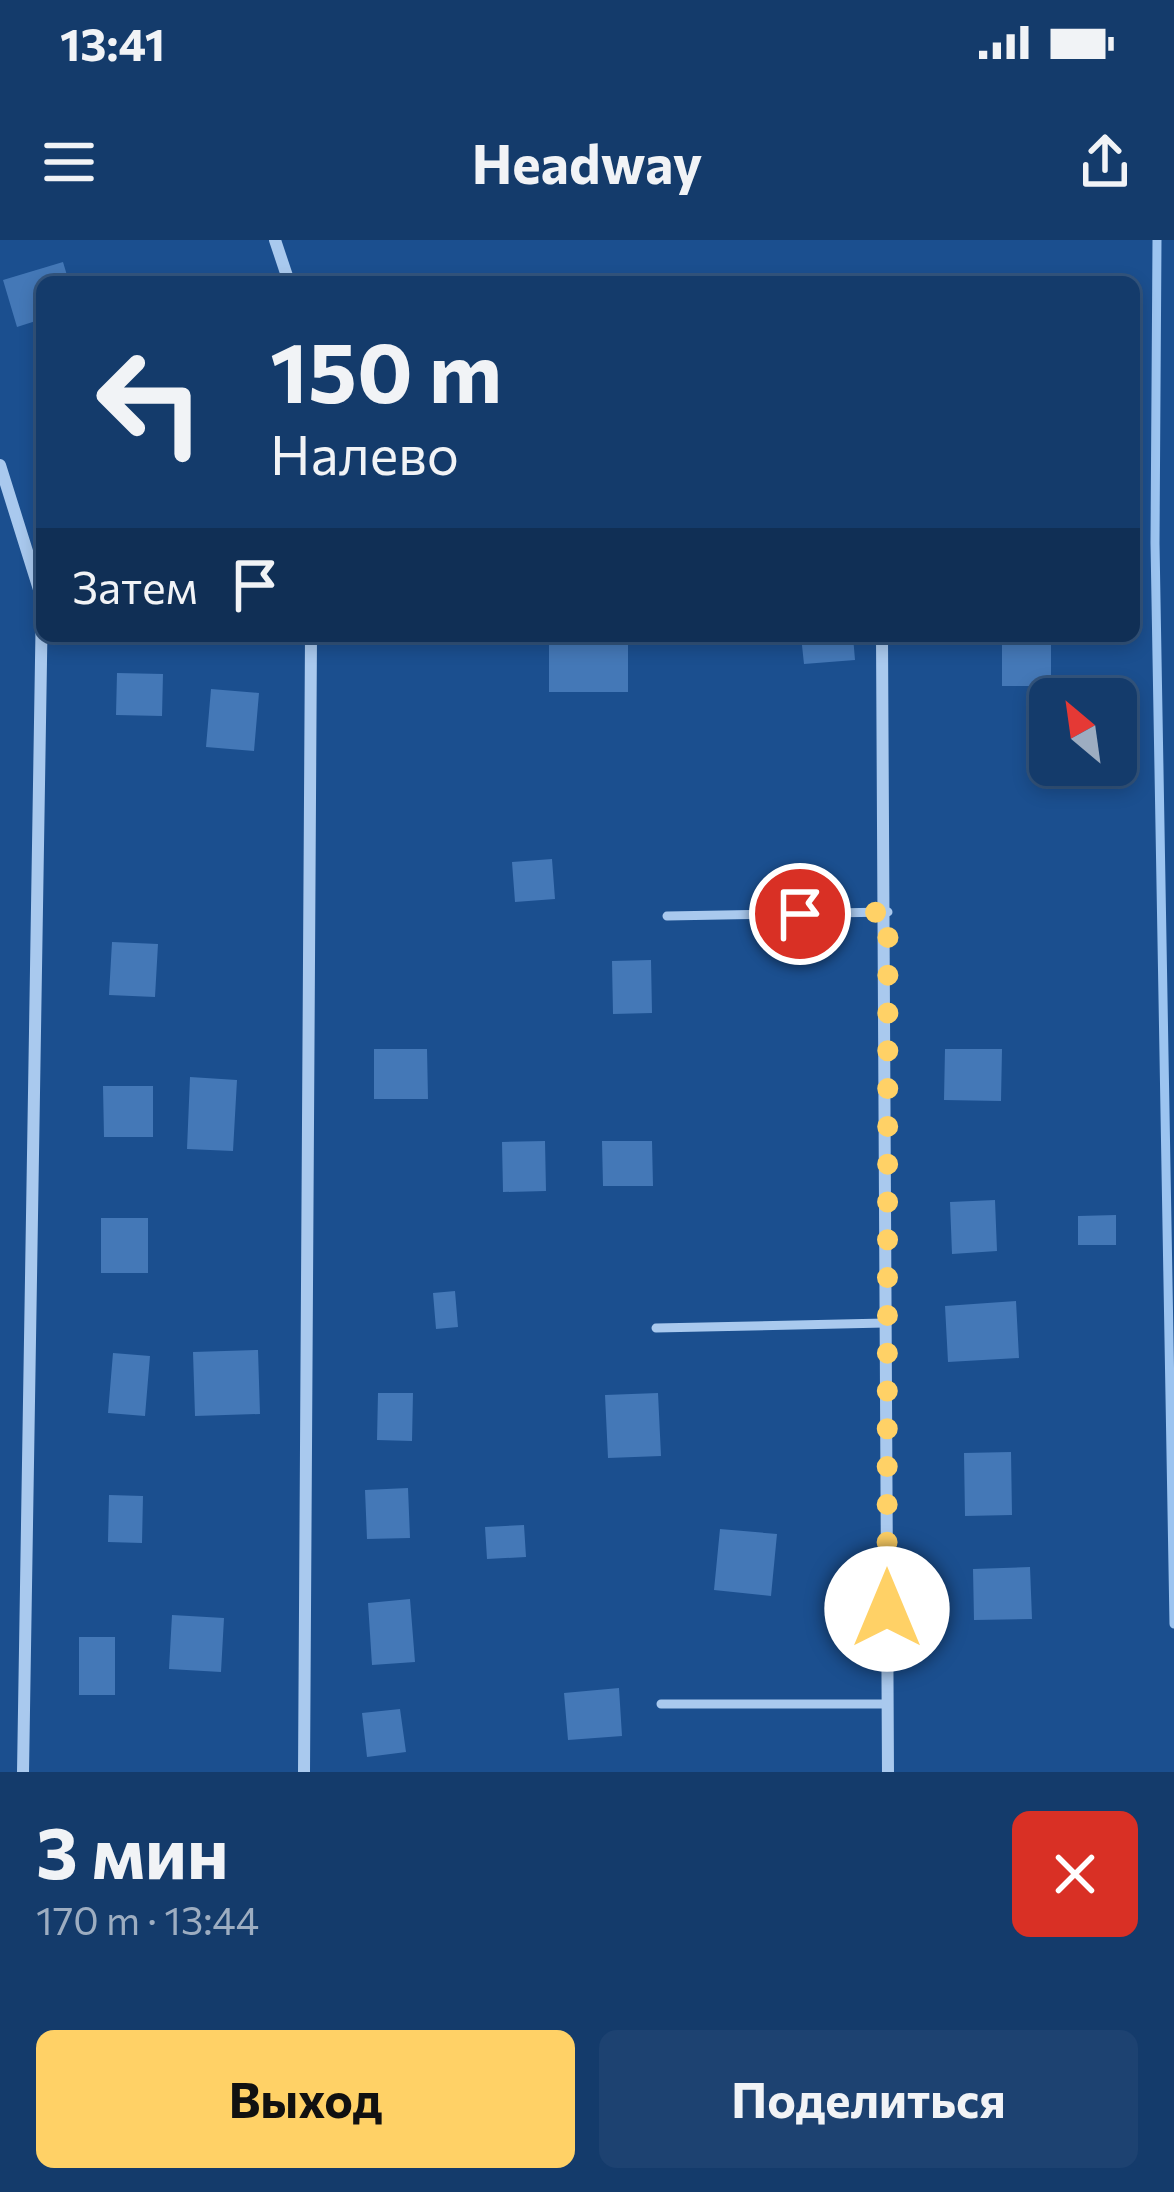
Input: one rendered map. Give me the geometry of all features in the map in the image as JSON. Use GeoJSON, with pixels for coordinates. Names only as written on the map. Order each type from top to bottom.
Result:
{"type":"FeatureCollection","features":[{"type":"Feature","properties":{"kind":"street"},"geometry":{"type":"LineString","coordinates":[[275,240],[287,276]]}},
{"type":"Feature","properties":{"kind":"street"},"geometry":{"type":"LineString","coordinates":[[0,465],[36,579]]}},
{"type":"Feature","properties":{"kind":"street"},"geometry":{"type":"LineString","coordinates":[[23,1772],[41,642]]}},
{"type":"Feature","properties":{"kind":"street"},"geometry":{"type":"LineString","coordinates":[[304,1772],[310,642]]}},
{"type":"Feature","properties":{"kind":"street"},"geometry":{"type":"LineString","coordinates":[[882,642],[888,912],[888,1772]]}},
{"type":"Feature","properties":{"kind":"lane"},"geometry":{"type":"LineString","coordinates":[[667,916],[888,912]]}},
{"type":"Feature","properties":{"kind":"lane"},"geometry":{"type":"LineString","coordinates":[[656,1328],[885,1323]]}},
{"type":"Feature","properties":{"kind":"lane"},"geometry":{"type":"LineString","coordinates":[[661,1704],[888,1704]]}},
{"type":"Feature","properties":{"kind":"building"},"geometry":{"type":"Polygon","coordinates":[[[63,262],[67,276],[36,276],[36,321],[17,327],[3,280],[63,262]]]}},
{"type":"Feature","properties":{"kind":"building"},"geometry":{"type":"Polygon","coordinates":[[[549,642],[628,642],[628,692],[549,692],[549,642]]]}},
{"type":"Feature","properties":{"kind":"building"},"geometry":{"type":"Polygon","coordinates":[[[802,642],[854,642],[855,660],[804,664],[802,642]]]}},
{"type":"Feature","properties":{"kind":"building"},"geometry":{"type":"Polygon","coordinates":[[[1002,642],[1051,642],[1051,678],[1029,678],[1029,686],[1002,686],[1002,642]]]}},
{"type":"Feature","properties":{"kind":"building"},"geometry":{"type":"Polygon","coordinates":[[[117,673],[163,674],[162,716],[116,715],[117,673]]]}},
{"type":"Feature","properties":{"kind":"building"},"geometry":{"type":"Polygon","coordinates":[[[211,689],[259,693],[254,751],[206,747],[211,689]]]}},
{"type":"Feature","properties":{"kind":"building"},"geometry":{"type":"Polygon","coordinates":[[[552,859],[555,899],[515,902],[512,862],[552,859]]]}},
{"type":"Feature","properties":{"kind":"building"},"geometry":{"type":"Polygon","coordinates":[[[112,942],[158,944],[155,997],[109,995],[112,942]]]}},
{"type":"Feature","properties":{"kind":"building"},"geometry":{"type":"Polygon","coordinates":[[[651,960],[652,1013],[613,1014],[612,961],[651,960]]]}},
{"type":"Feature","properties":{"kind":"building"},"geometry":{"type":"Polygon","coordinates":[[[374,1049],[427,1049],[428,1099],[374,1099],[374,1049]]]}},
{"type":"Feature","properties":{"kind":"building"},"geometry":{"type":"Polygon","coordinates":[[[945,1049],[1002,1049],[1001,1101],[944,1100],[945,1049]]]}},
{"type":"Feature","properties":{"kind":"building"},"geometry":{"type":"Polygon","coordinates":[[[190,1077],[237,1080],[233,1151],[187,1149],[190,1077]]]}},
{"type":"Feature","properties":{"kind":"building"},"geometry":{"type":"Polygon","coordinates":[[[103,1086],[153,1086],[153,1137],[104,1137],[103,1086]]]}},
{"type":"Feature","properties":{"kind":"building"},"geometry":{"type":"Polygon","coordinates":[[[545,1141],[546,1191],[503,1192],[502,1142],[545,1141]]]}},
{"type":"Feature","properties":{"kind":"building"},"geometry":{"type":"Polygon","coordinates":[[[602,1141],[652,1141],[653,1186],[603,1186],[602,1141]]]}},
{"type":"Feature","properties":{"kind":"building"},"geometry":{"type":"Polygon","coordinates":[[[995,1200],[997,1251],[952,1254],[950,1202],[995,1200]]]}},
{"type":"Feature","properties":{"kind":"building"},"geometry":{"type":"Polygon","coordinates":[[[1116,1215],[1116,1245],[1078,1245],[1078,1216],[1116,1215]]]}},
{"type":"Feature","properties":{"kind":"building"},"geometry":{"type":"Polygon","coordinates":[[[101,1218],[148,1218],[148,1273],[101,1273],[101,1218]]]}},
{"type":"Feature","properties":{"kind":"building"},"geometry":{"type":"Polygon","coordinates":[[[455,1291],[458,1327],[436,1329],[433,1293],[455,1291]]]}},
{"type":"Feature","properties":{"kind":"building"},"geometry":{"type":"Polygon","coordinates":[[[1016,1301],[1019,1358],[948,1362],[945,1306],[1016,1301]]]}},
{"type":"Feature","properties":{"kind":"building"},"geometry":{"type":"Polygon","coordinates":[[[258,1350],[260,1414],[195,1416],[193,1352],[258,1350]]]}},
{"type":"Feature","properties":{"kind":"building"},"geometry":{"type":"Polygon","coordinates":[[[113,1353],[150,1356],[145,1416],[108,1413],[113,1353]]]}},
{"type":"Feature","properties":{"kind":"building"},"geometry":{"type":"Polygon","coordinates":[[[378,1393],[413,1393],[412,1441],[377,1440],[378,1393]]]}},
{"type":"Feature","properties":{"kind":"building"},"geometry":{"type":"Polygon","coordinates":[[[658,1393],[661,1456],[608,1458],[605,1395],[658,1393]]]}},
{"type":"Feature","properties":{"kind":"building"},"geometry":{"type":"Polygon","coordinates":[[[1011,1452],[1012,1515],[965,1516],[964,1453],[1011,1452]]]}},
{"type":"Feature","properties":{"kind":"building"},"geometry":{"type":"Polygon","coordinates":[[[408,1488],[410,1538],[367,1539],[365,1490],[408,1488]]]}},
{"type":"Feature","properties":{"kind":"building"},"geometry":{"type":"Polygon","coordinates":[[[109,1495],[143,1496],[142,1543],[108,1542],[109,1495]]]}},
{"type":"Feature","properties":{"kind":"building"},"geometry":{"type":"Polygon","coordinates":[[[524,1525],[526,1557],[487,1559],[485,1527],[524,1525]]]}},
{"type":"Feature","properties":{"kind":"building"},"geometry":{"type":"Polygon","coordinates":[[[720,1529],[777,1534],[771,1596],[714,1590],[720,1529]]]}},
{"type":"Feature","properties":{"kind":"building"},"geometry":{"type":"Polygon","coordinates":[[[1030,1567],[1032,1619],[974,1620],[973,1569],[1030,1567]]]}},
{"type":"Feature","properties":{"kind":"building"},"geometry":{"type":"Polygon","coordinates":[[[410,1599],[415,1662],[372,1665],[368,1603],[410,1599]]]}},
{"type":"Feature","properties":{"kind":"building"},"geometry":{"type":"Polygon","coordinates":[[[172,1615],[224,1618],[221,1672],[169,1669],[172,1615]]]}},
{"type":"Feature","properties":{"kind":"building"},"geometry":{"type":"Polygon","coordinates":[[[79,1637],[115,1637],[115,1695],[79,1695],[79,1637]]]}},
{"type":"Feature","properties":{"kind":"building"},"geometry":{"type":"Polygon","coordinates":[[[619,1688],[622,1736],[568,1740],[564,1693],[619,1688]]]}},
{"type":"Feature","properties":{"kind":"building"},"geometry":{"type":"Polygon","coordinates":[[[400,1709],[406,1752],[367,1757],[362,1713],[400,1709]]]}},
{"type":"Feature","properties":{"kind":"waterway"},"geometry":{"type":"LineString","coordinates":[[1157,240],[1155,543],[1174,1624]]}},
{"type":"Feature","properties":{"kind":"route"},"geometry":{"type":"LineString","coordinates":[[800,914],[888,912],[887,1609]]}}]}
